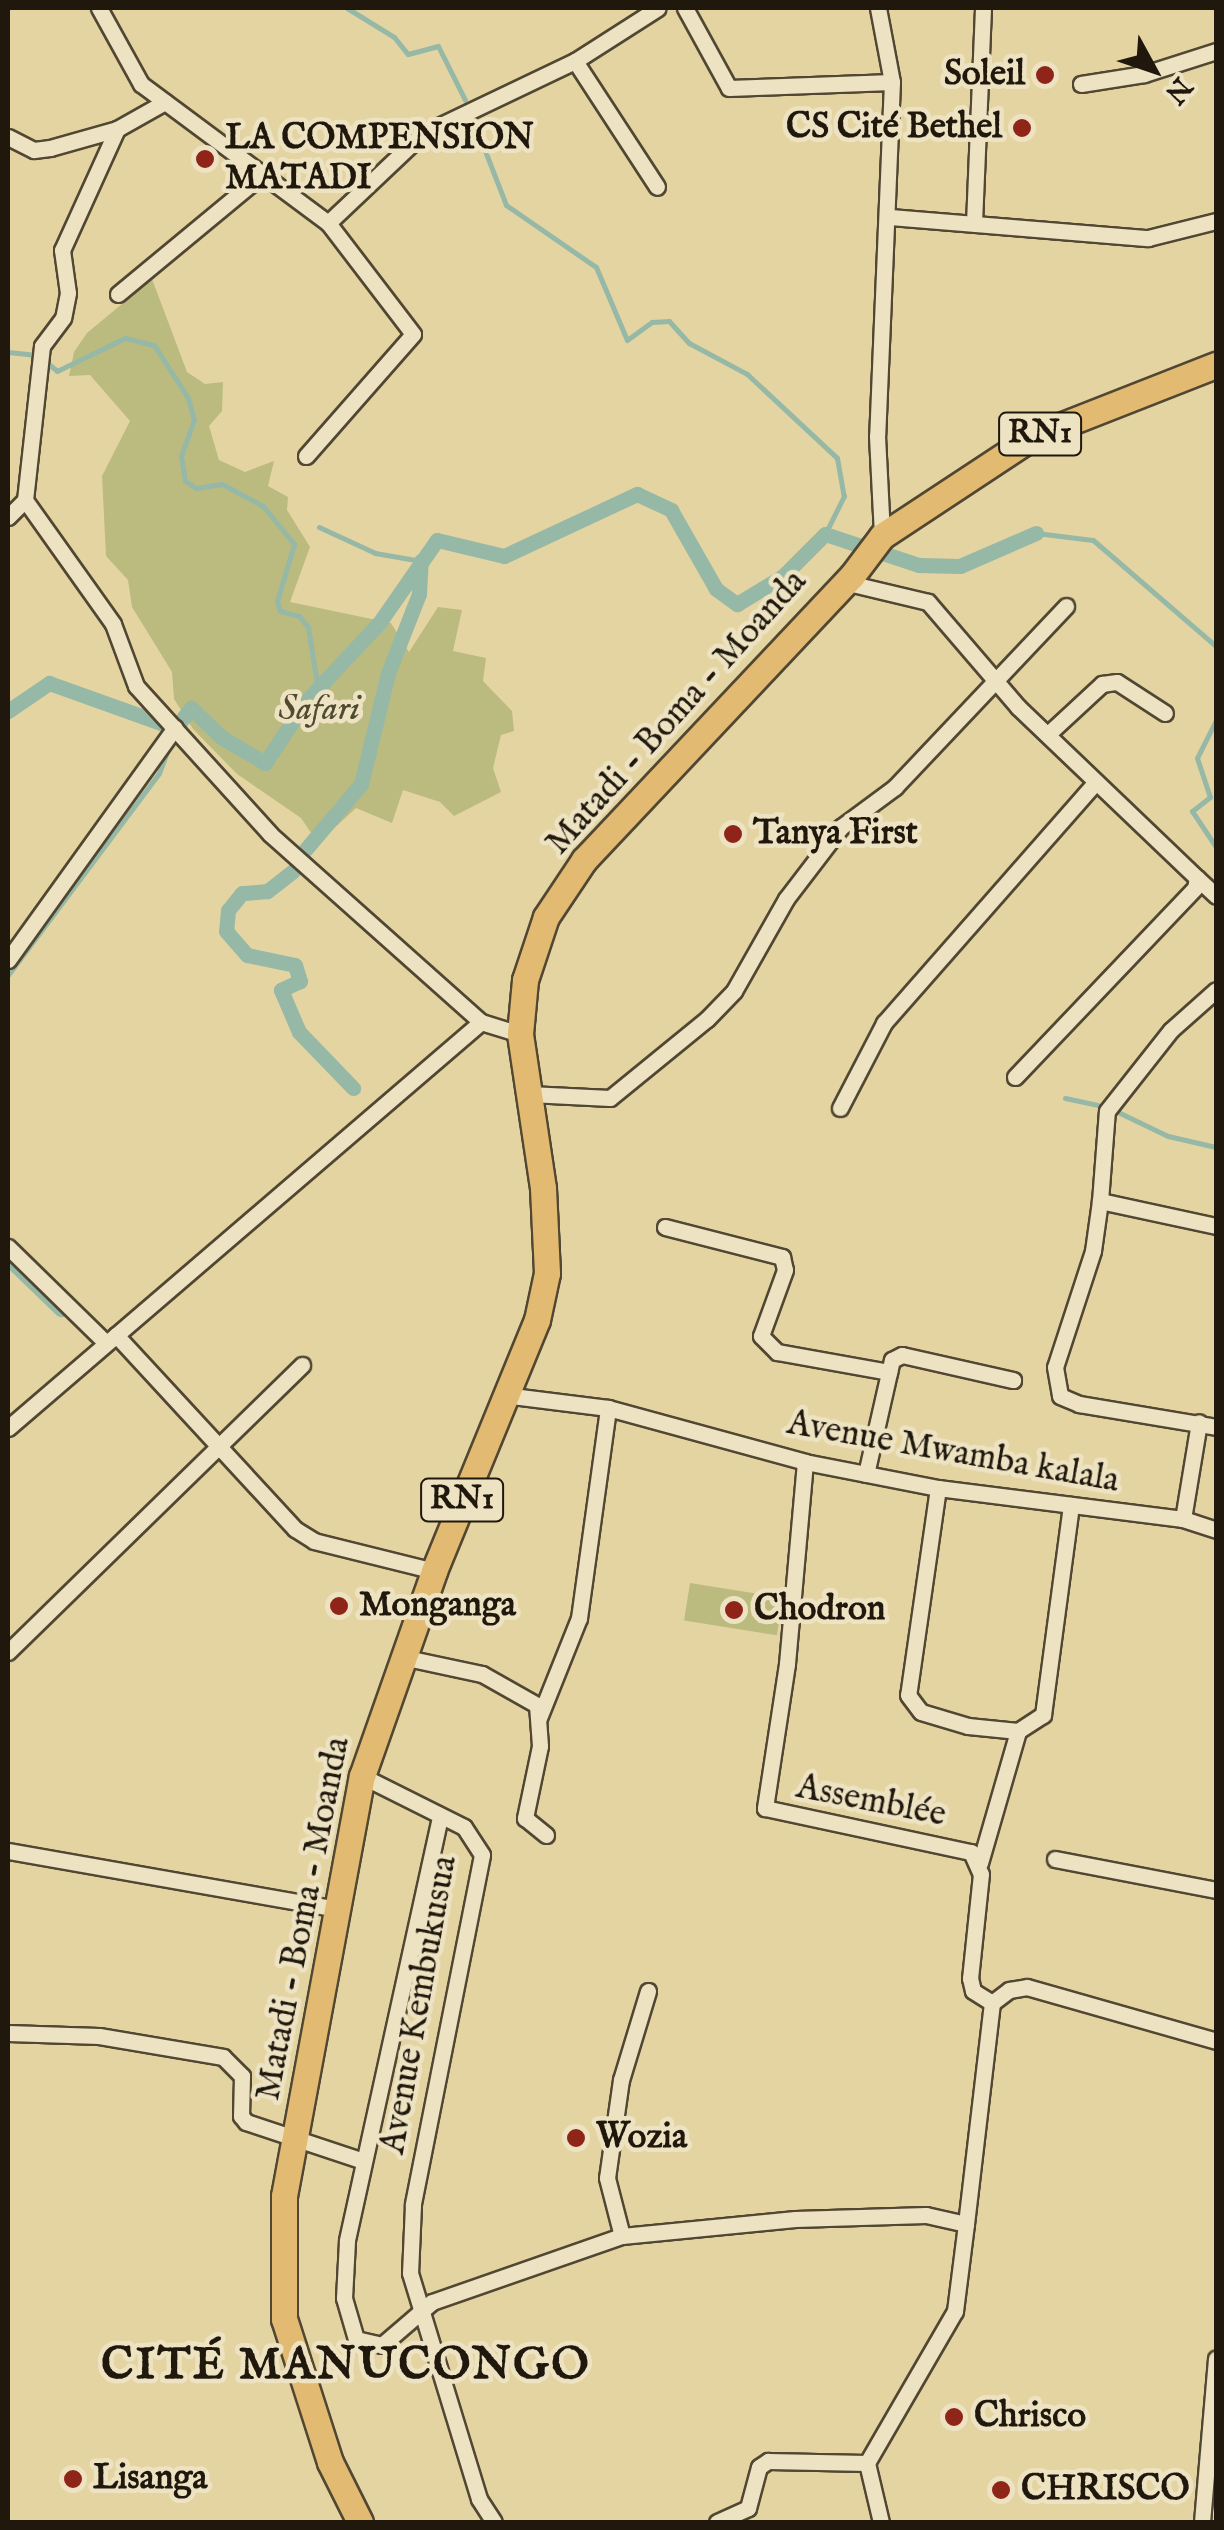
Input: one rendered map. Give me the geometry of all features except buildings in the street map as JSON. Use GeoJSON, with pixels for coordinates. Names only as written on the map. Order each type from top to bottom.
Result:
{"type":"FeatureCollection","features":[{"type":"Feature","properties":{"kind":"highway","name":"Matadi - Boma - Moanda"},"geometry":{"type":"LineString","coordinates":[[360,2522],[330,2462],[284,2319],[284,2196],[298,2142],[362,1776],[434,1571],[537,1320],[547,1273],[520,1034],[525,980],[546,917],[584,860],[848,579],[882,536],[1032,437],[1216,365]]}},
{"type":"Feature","properties":{"kind":"street"},"geometry":{"type":"LineString","coordinates":[[99,8],[127,66],[165,102],[328,223],[412,334],[306,456]]}},
{"type":"Feature","properties":{"kind":"street"},"geometry":{"type":"LineString","coordinates":[[328,223],[422,134],[574,62],[658,8]]}},
{"type":"Feature","properties":{"kind":"street"},"geometry":{"type":"LineString","coordinates":[[684,8],[729,88],[892,82]]}},
{"type":"Feature","properties":{"kind":"street"},"geometry":{"type":"LineString","coordinates":[[878,8],[892,82],[890,217],[878,436],[882,536]]}},
{"type":"Feature","properties":{"kind":"street"},"geometry":{"type":"LineString","coordinates":[[974,223],[983,8]]}},
{"type":"Feature","properties":{"kind":"street"},"geometry":{"type":"LineString","coordinates":[[1081,84],[1144,74],[1216,51]]}},
{"type":"Feature","properties":{"kind":"street"},"geometry":{"type":"LineString","coordinates":[[574,62],[657,187]]}},
{"type":"Feature","properties":{"kind":"street"},"geometry":{"type":"LineString","coordinates":[[8,137],[34,150],[50,148],[117,129],[165,102]]}},
{"type":"Feature","properties":{"kind":"street"},"geometry":{"type":"LineString","coordinates":[[8,517],[25,500],[42,346],[63,318],[68,293],[62,250],[117,129]]}},
{"type":"Feature","properties":{"kind":"street"},"geometry":{"type":"LineString","coordinates":[[118,294],[262,175]]}},
{"type":"Feature","properties":{"kind":"street"},"geometry":{"type":"LineString","coordinates":[[890,217],[1148,238],[1216,221]]}},
{"type":"Feature","properties":{"kind":"street"},"geometry":{"type":"LineString","coordinates":[[25,500],[113,624],[136,686],[270,834],[481,1022],[520,1034]]}},
{"type":"Feature","properties":{"kind":"street"},"geometry":{"type":"LineString","coordinates":[[848,579],[928,602],[1095,783],[1216,896]]}},
{"type":"Feature","properties":{"kind":"street"},"geometry":{"type":"LineString","coordinates":[[529,1094],[610,1098],[707,1019],[734,991],[786,900],[841,827],[894,787],[1066,606]]}},
{"type":"Feature","properties":{"kind":"street"},"geometry":{"type":"LineString","coordinates":[[1048,734],[1102,684],[1116,682],[1165,713]]}},
{"type":"Feature","properties":{"kind":"street"},"geometry":{"type":"LineString","coordinates":[[8,960],[175,728]]}},
{"type":"Feature","properties":{"kind":"street"},"geometry":{"type":"LineString","coordinates":[[840,1108],[884,1024],[1095,783]]}},
{"type":"Feature","properties":{"kind":"street"},"geometry":{"type":"LineString","coordinates":[[1015,1077],[1196,888],[1197,878]]}},
{"type":"Feature","properties":{"kind":"street"},"geometry":{"type":"LineString","coordinates":[[1216,990],[1171,1030],[1107,1111],[1093,1251],[1055,1366],[1060,1396],[1216,1427]]}},
{"type":"Feature","properties":{"kind":"street"},"geometry":{"type":"LineString","coordinates":[[8,1428],[481,1022]]}},
{"type":"Feature","properties":{"kind":"street"},"geometry":{"type":"LineString","coordinates":[[1100,1201],[1216,1226]]}},
{"type":"Feature","properties":{"kind":"street"},"geometry":{"type":"LineString","coordinates":[[665,1227],[782,1257],[785,1270],[761,1336],[777,1352],[889,1372]]}},
{"type":"Feature","properties":{"kind":"street"},"geometry":{"type":"LineString","coordinates":[[8,1247],[110,1338],[314,1541],[434,1571]]}},
{"type":"Feature","properties":{"kind":"street"},"geometry":{"type":"LineString","coordinates":[[866,1474],[889,1372],[902,1355],[1012,1380]]}},
{"type":"Feature","properties":{"kind":"street"},"geometry":{"type":"LineString","coordinates":[[8,1652],[302,1366]]}},
{"type":"Feature","properties":{"kind":"street","name":"Avenue Mwamba kalala"},"geometry":{"type":"LineString","coordinates":[[504,1395],[608,1408],[805,1462],[938,1488],[1183,1519],[1216,1530]]}},
{"type":"Feature","properties":{"kind":"street"},"geometry":{"type":"LineString","coordinates":[[546,1834],[525,1818],[540,1718],[564,1669],[579,1618],[608,1408]]}},
{"type":"Feature","properties":{"kind":"street"},"geometry":{"type":"LineString","coordinates":[[1183,1519],[1199,1422]]}},
{"type":"Feature","properties":{"kind":"street","name":"Assemblée"},"geometry":{"type":"LineString","coordinates":[[805,1462],[787,1664],[764,1808],[972,1852],[980,1862],[970,1978],[973,1990],[992,2003]]}},
{"type":"Feature","properties":{"kind":"street"},"geometry":{"type":"LineString","coordinates":[[938,1488],[908,1695],[936,1720],[1018,1731],[1043,1715],[1072,1506]]}},
{"type":"Feature","properties":{"kind":"street"},"geometry":{"type":"LineString","coordinates":[[402,1657],[507,1684],[537,1704],[540,1718]]}},
{"type":"Feature","properties":{"kind":"street"},"geometry":{"type":"LineString","coordinates":[[980,1862],[1018,1731]]}},
{"type":"Feature","properties":{"kind":"street","name":"Avenue Kembukusua"},"geometry":{"type":"LineString","coordinates":[[362,1776],[464,1827],[482,1854],[413,2205],[410,2273],[418,2314],[479,2499],[494,2522]]}},
{"type":"Feature","properties":{"kind":"street"},"geometry":{"type":"LineString","coordinates":[[440,1817],[347,2241],[348,2326],[356,2339],[382,2345],[418,2314],[452,2293],[622,2236],[795,2219],[926,2215],[966,2224]]}},
{"type":"Feature","properties":{"kind":"street"},"geometry":{"type":"LineString","coordinates":[[8,1850],[338,1908]]}},
{"type":"Feature","properties":{"kind":"street"},"geometry":{"type":"LineString","coordinates":[[1055,1859],[1216,1890]]}},
{"type":"Feature","properties":{"kind":"street"},"geometry":{"type":"LineString","coordinates":[[882,2522],[866,2463],[955,2311],[992,2003],[1009,1990],[1027,1988],[1216,2041]]}},
{"type":"Feature","properties":{"kind":"street"},"geometry":{"type":"LineString","coordinates":[[622,2236],[606,2178],[620,2080],[648,1991]]}},
{"type":"Feature","properties":{"kind":"street"},"geometry":{"type":"LineString","coordinates":[[8,2033],[99,2036],[222,2058],[242,2076],[240,2116],[298,2142],[363,2162]]}},
{"type":"Feature","properties":{"kind":"street"},"geometry":{"type":"LineString","coordinates":[[1202,2522],[1216,2359]]}},
{"type":"Feature","properties":{"kind":"street"},"geometry":{"type":"LineString","coordinates":[[718,2522],[748,2508],[758,2468],[768,2461],[866,2463]]}},
{"type":"Feature","properties":{"kind":"green space","name":"Safari"},"geometry":{"type":"Polygon","coordinates":[[[152,279],[187,372],[205,384],[223,382],[222,411],[209,426],[219,460],[245,472],[274,461],[268,486],[288,497],[287,510],[310,547],[290,602],[391,623],[409,652],[438,607],[462,610],[453,651],[486,658],[483,681],[512,711],[514,731],[501,735],[493,768],[501,792],[454,816],[440,802],[403,790],[392,823],[356,808],[318,843],[301,818],[237,774],[193,729],[174,699],[172,672],[132,607],[128,580],[106,556],[102,476],[130,421],[90,375],[69,376],[74,352],[87,333],[152,279]]]}},
{"type":"Feature","properties":{"kind":"green space","name":"Chodron"},"geometry":{"type":"Polygon","coordinates":[[[690,1583],[783,1598],[777,1635],[684,1621],[690,1583]]]}},
{"type":"Feature","properties":{"kind":"waterway"},"geometry":{"type":"LineString","coordinates":[[347,8],[394,37],[408,54],[438,46],[465,100]]}},
{"type":"Feature","properties":{"kind":"waterway"},"geometry":{"type":"LineString","coordinates":[[475,125],[506,205],[596,267],[627,340],[652,322],[669,321],[689,343],[747,374],[837,458],[844,496],[825,534]]}},
{"type":"Feature","properties":{"kind":"waterway"},"geometry":{"type":"LineString","coordinates":[[46,362],[57,371],[125,338],[154,345],[188,398],[194,420],[181,456],[185,481],[196,488],[222,484],[263,506],[294,544],[277,601],[280,611],[299,616],[308,627],[318,690]]}},
{"type":"Feature","properties":{"kind":"waterway"},"geometry":{"type":"LineString","coordinates":[[8,352],[37,355]]}},
{"type":"Feature","properties":{"kind":"waterway"},"geometry":{"type":"LineString","coordinates":[[8,711],[49,683],[175,728],[191,708],[221,737],[265,763],[306,701],[379,623],[437,540],[504,556],[637,494],[671,510],[716,589],[737,604],[783,576],[825,534],[919,565],[960,566],[1036,533]]}},
{"type":"Feature","properties":{"kind":"waterway"},"geometry":{"type":"LineString","coordinates":[[319,527],[375,553],[421,561]]}},
{"type":"Feature","properties":{"kind":"waterway"},"geometry":{"type":"LineString","coordinates":[[1036,533],[1093,540],[1216,646]]}},
{"type":"Feature","properties":{"kind":"waterway"},"geometry":{"type":"LineString","coordinates":[[305,850],[361,784],[388,673],[419,594],[421,561]]}},
{"type":"Feature","properties":{"kind":"waterway"},"geometry":{"type":"LineString","coordinates":[[1216,720],[1197,758],[1210,797],[1192,811],[1216,847]]}},
{"type":"Feature","properties":{"kind":"waterway"},"geometry":{"type":"LineString","coordinates":[[8,975],[159,773],[171,742]]}},
{"type":"Feature","properties":{"kind":"waterway"},"geometry":{"type":"LineString","coordinates":[[293,871],[267,891],[242,893],[228,910],[226,931],[247,955],[295,965],[300,981],[281,990],[299,1032],[353,1088]]}},
{"type":"Feature","properties":{"kind":"waterway"},"geometry":{"type":"LineString","coordinates":[[1065,1098],[1097,1105]]}},
{"type":"Feature","properties":{"kind":"waterway"},"geometry":{"type":"LineString","coordinates":[[1120,1113],[1168,1136],[1216,1147]]}},
{"type":"Feature","properties":{"kind":"waterway"},"geometry":{"type":"LineString","coordinates":[[8,1258],[61,1309]]}},
{"type":"Feature","properties":{"kind":"place","name":"Soleil"},"geometry":{"type":"Point","coordinates":[1045,75]}},
{"type":"Feature","properties":{"kind":"place","name":"CS Cité Bethel"},"geometry":{"type":"Point","coordinates":[1022,128]}},
{"type":"Feature","properties":{"kind":"place","name":"LA COMPENSION MATADI"},"geometry":{"type":"Point","coordinates":[205,159]}},
{"type":"Feature","properties":{"kind":"place","name":"Tanya First"},"geometry":{"type":"Point","coordinates":[733,834]}},
{"type":"Feature","properties":{"kind":"place","name":"Monganga"},"geometry":{"type":"Point","coordinates":[339,1606]}},
{"type":"Feature","properties":{"kind":"place","name":"Chodron"},"geometry":{"type":"Point","coordinates":[734,1610]}},
{"type":"Feature","properties":{"kind":"place","name":"Wozia"},"geometry":{"type":"Point","coordinates":[576,2138]}},
{"type":"Feature","properties":{"kind":"place","name":"Chrisco"},"geometry":{"type":"Point","coordinates":[954,2417]}},
{"type":"Feature","properties":{"kind":"place","name":"Lisanga"},"geometry":{"type":"Point","coordinates":[73,2479]}},
{"type":"Feature","properties":{"kind":"place","name":"CHRISCO"},"geometry":{"type":"Point","coordinates":[1001,2490]}},
{"type":"Feature","properties":{"kind":"district","name":"CITÉ MANUCONGO"},"geometry":{"type":"Point","coordinates":[346,2366]}}]}
